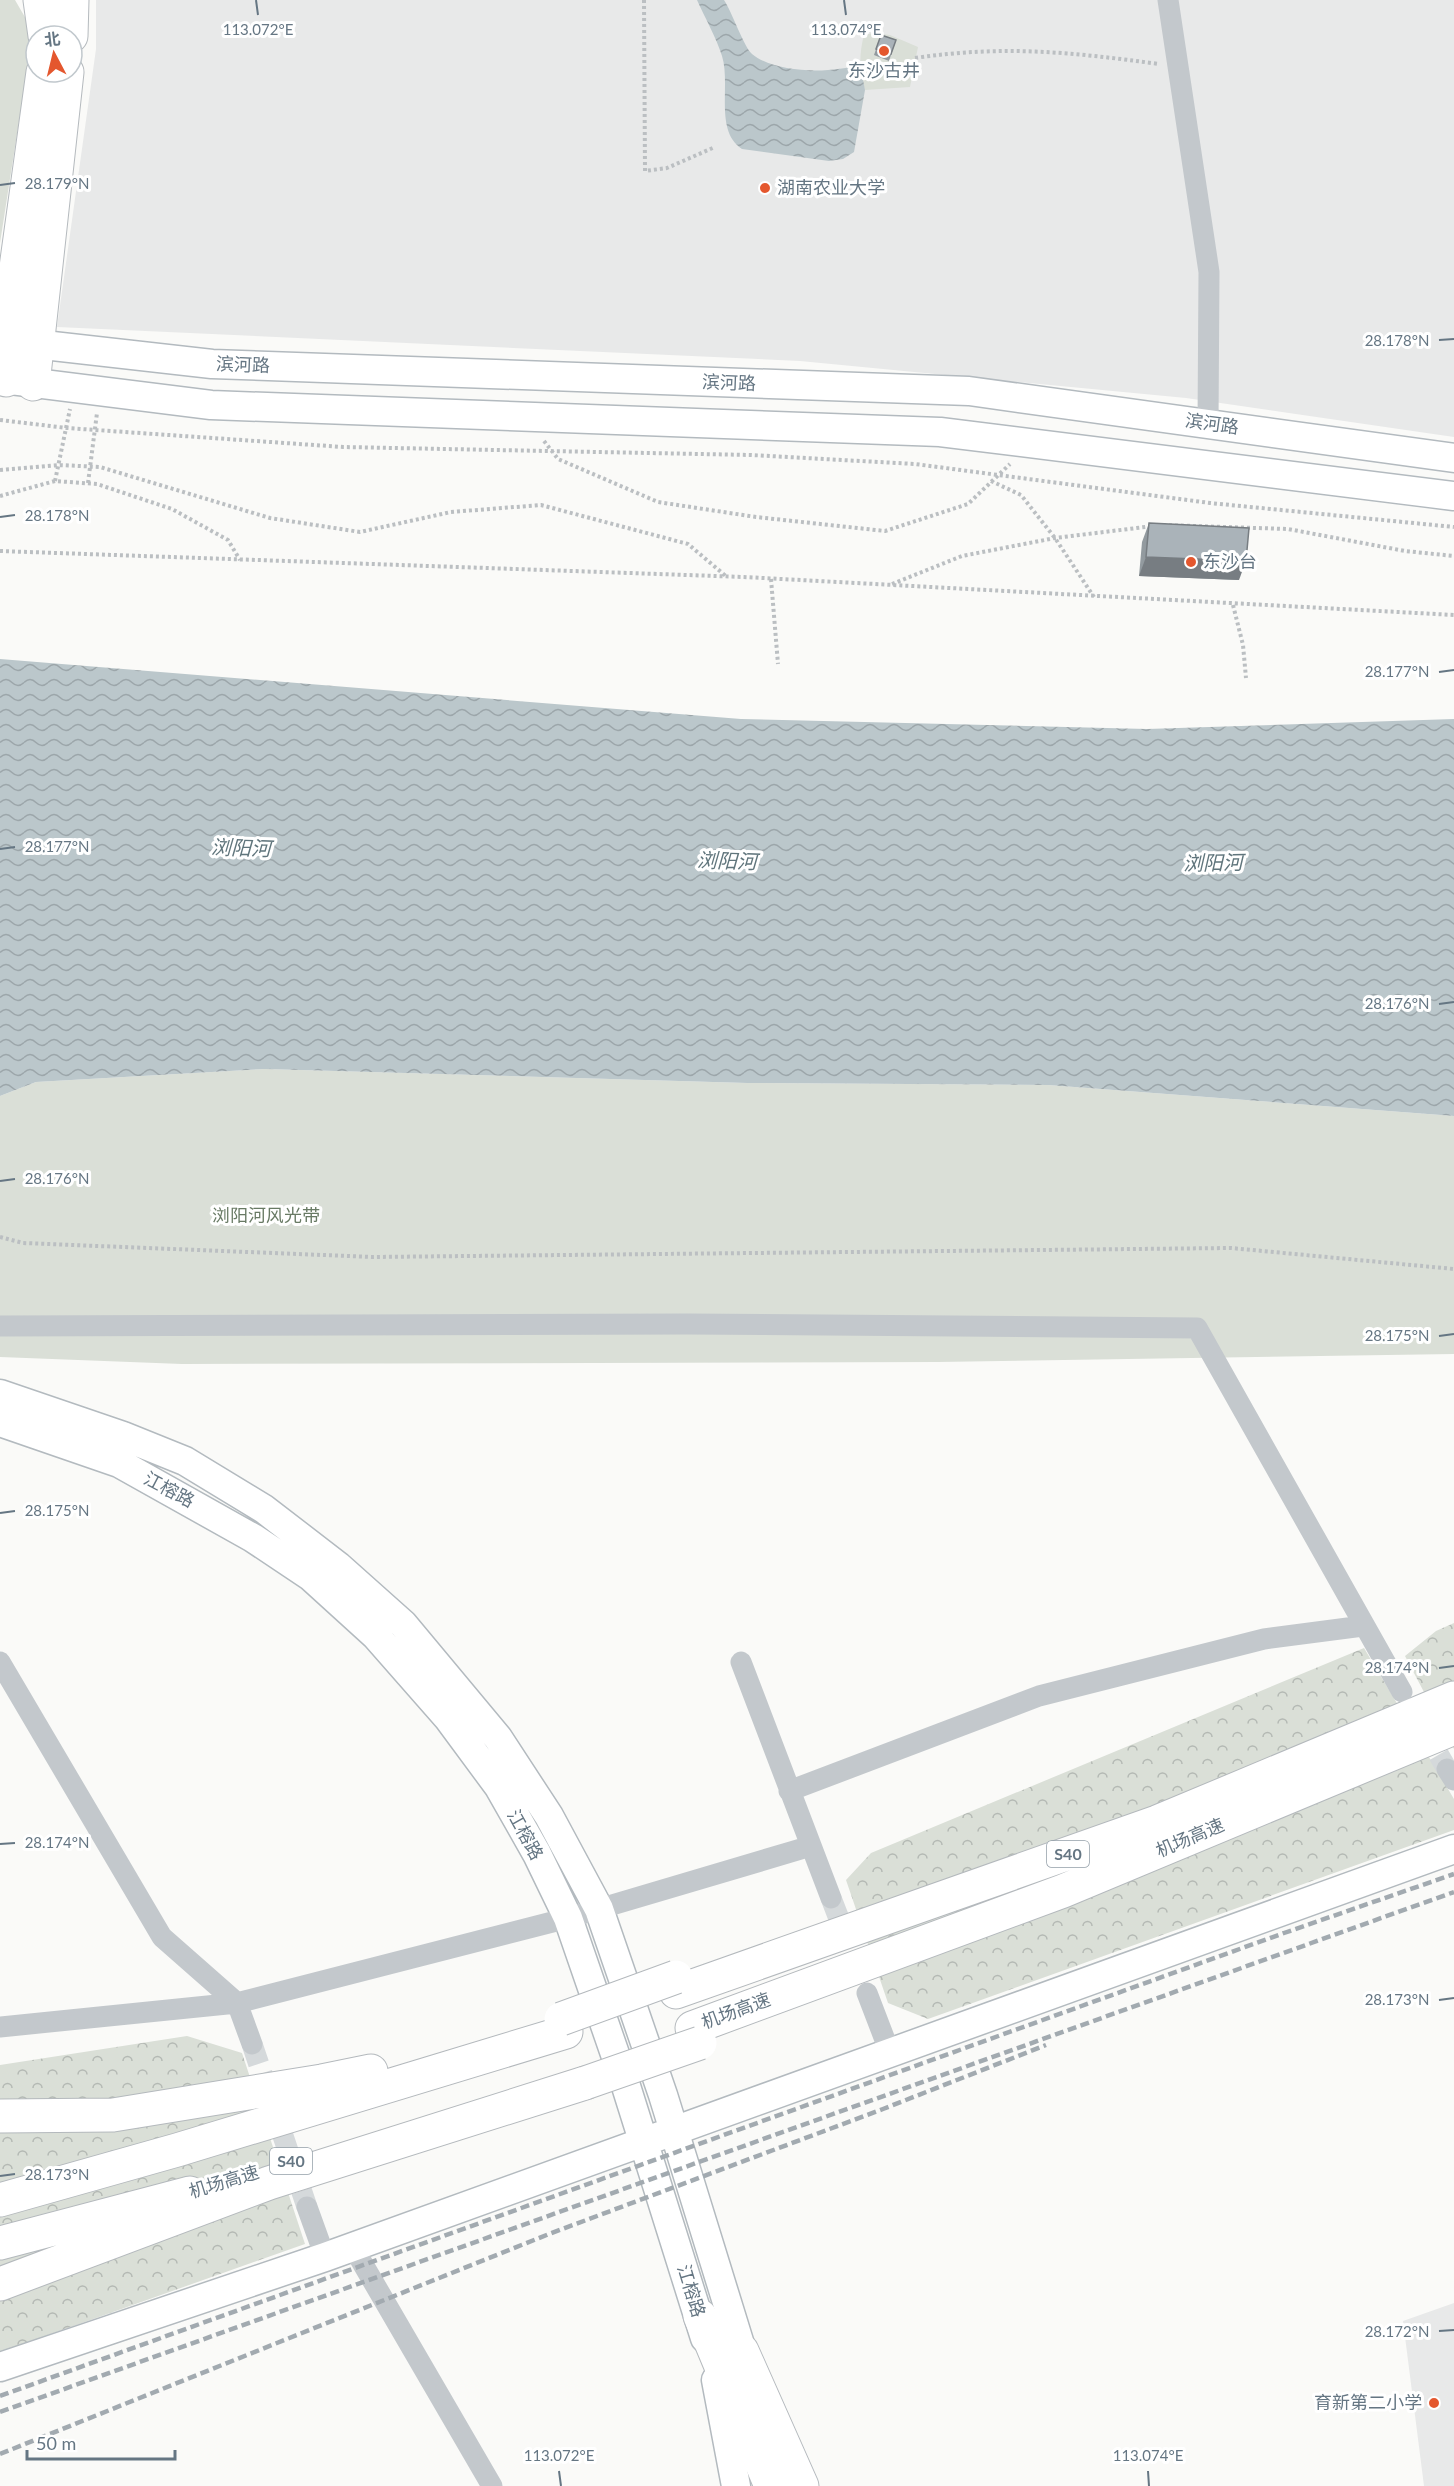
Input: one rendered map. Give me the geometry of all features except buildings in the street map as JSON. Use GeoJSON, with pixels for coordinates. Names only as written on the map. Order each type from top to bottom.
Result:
{"type":"FeatureCollection","features":[{"type":"Feature","properties":{"kind":"main road"},"geometry":{"type":"LineString","coordinates":[[40,0],[43,24]]}},
{"type":"Feature","properties":{"kind":"main road"},"geometry":{"type":"LineString","coordinates":[[71,24],[72,0]]}},
{"type":"Feature","properties":{"kind":"main road"},"geometry":{"type":"LineString","coordinates":[[42,84],[14,341],[13,381],[211,405],[940,432],[1454,495]]}},
{"type":"Feature","properties":{"kind":"main road"},"geometry":{"type":"LineString","coordinates":[[14,341],[65,84]]}},
{"type":"Feature","properties":{"kind":"main road","name":"滨河路"},"geometry":{"type":"LineString","coordinates":[[14,341],[212,364],[969,391],[1454,458]]}},
{"type":"Feature","properties":{"kind":"main road","name":"江榕路"},"geometry":{"type":"LineString","coordinates":[[0,1394],[123,1436],[185,1461],[264,1509],[371,1594],[403,1624],[498,1738],[549,1816],[599,1909],[674,2131],[742,2351]]}},
{"type":"Feature","properties":{"kind":"main road","name":"江榕路"},"geometry":{"type":"LineString","coordinates":[[0,1422],[119,1463],[253,1538],[310,1576],[375,1636],[448,1718],[499,1787],[537,1854],[568,1918],[644,2142],[699,2316],[722,2407],[736,2486]]}},
{"type":"Feature","properties":{"kind":"main road","name":"机场高速"},"geometry":{"type":"LineString","coordinates":[[0,2200],[177,2150],[564,2026],[676,1985],[1038,1864],[1157,1822],[1454,1698]]}},
{"type":"Feature","properties":{"kind":"main road","name":"机场高速"},"geometry":{"type":"LineString","coordinates":[[0,2243],[217,2186],[696,2035],[827,1978],[1063,1891],[1454,1728]]}},
{"type":"Feature","properties":{"kind":"main road"},"geometry":{"type":"LineString","coordinates":[[0,2367],[325,2258],[1454,1849]]}},
{"type":"Feature","properties":{"kind":"main road"},"geometry":{"type":"LineString","coordinates":[[0,2116],[113,2115],[322,2081],[455,2053],[564,2026]]}},
{"type":"Feature","properties":{"kind":"main road"},"geometry":{"type":"LineString","coordinates":[[0,2284],[269,2183],[581,2073]]}},
{"type":"Feature","properties":{"kind":"main road"},"geometry":{"type":"LineString","coordinates":[[699,2316],[771,2486]]}},
{"type":"Feature","properties":{"kind":"main road"},"geometry":{"type":"LineString","coordinates":[[742,2351],[802,2486]]}},
{"type":"Feature","properties":{"kind":"street"},"geometry":{"type":"LineString","coordinates":[[1168,0],[1209,272],[1208,424]]}},
{"type":"Feature","properties":{"kind":"street"},"geometry":{"type":"LineString","coordinates":[[0,1326],[687,1324],[1197,1328],[1402,1692]]}},
{"type":"Feature","properties":{"kind":"street"},"geometry":{"type":"LineString","coordinates":[[789,1791],[1039,1696],[1264,1639],[1364,1626]]}},
{"type":"Feature","properties":{"kind":"street"},"geometry":{"type":"LineString","coordinates":[[0,1662],[162,1937],[237,2003],[252,2044]]}},
{"type":"Feature","properties":{"kind":"street"},"geometry":{"type":"LineString","coordinates":[[741,1662],[831,1898]]}},
{"type":"Feature","properties":{"kind":"street"},"geometry":{"type":"LineString","coordinates":[[0,2027],[237,2003],[568,1918],[811,1846]]}},
{"type":"Feature","properties":{"kind":"street"},"geometry":{"type":"LineString","coordinates":[[867,1993],[890,2053]]}},
{"type":"Feature","properties":{"kind":"street"},"geometry":{"type":"LineString","coordinates":[[307,2206],[325,2258]]}},
{"type":"Feature","properties":{"kind":"street"},"geometry":{"type":"LineString","coordinates":[[353,2247],[492,2486]]}},
{"type":"Feature","properties":{"kind":"path"},"geometry":{"type":"LineString","coordinates":[[644,0],[645,171],[667,168],[715,147]]}},
{"type":"Feature","properties":{"kind":"path"},"geometry":{"type":"LineString","coordinates":[[915,58],[959,52],[1012,49],[1070,52],[1178,67]]}},
{"type":"Feature","properties":{"kind":"path"},"geometry":{"type":"LineString","coordinates":[[55,482],[67,428],[87,390]]}},
{"type":"Feature","properties":{"kind":"path"},"geometry":{"type":"LineString","coordinates":[[87,390],[95,429],[88,483]]}},
{"type":"Feature","properties":{"kind":"path"},"geometry":{"type":"LineString","coordinates":[[525,416],[558,459],[658,502],[756,517],[885,531],[968,504],[1032,442]]}},
{"type":"Feature","properties":{"kind":"path"},"geometry":{"type":"LineString","coordinates":[[0,420],[67,428],[343,447],[763,455],[915,464],[1210,503],[1454,527]]}},
{"type":"Feature","properties":{"kind":"path"},"geometry":{"type":"LineString","coordinates":[[0,470],[60,465],[100,467],[270,518],[360,532],[451,512],[541,505],[688,544],[728,577]]}},
{"type":"Feature","properties":{"kind":"path"},"geometry":{"type":"LineString","coordinates":[[992,481],[1021,495],[1055,538],[1094,597]]}},
{"type":"Feature","properties":{"kind":"path"},"geometry":{"type":"LineString","coordinates":[[0,496],[55,482],[88,483],[172,509],[228,540],[240,560]]}},
{"type":"Feature","properties":{"kind":"path"},"geometry":{"type":"LineString","coordinates":[[890,585],[962,556],[1055,538],[1172,524],[1288,529],[1405,551],[1454,556]]}},
{"type":"Feature","properties":{"kind":"path"},"geometry":{"type":"LineString","coordinates":[[0,551],[728,577],[1454,615]]}},
{"type":"Feature","properties":{"kind":"path"},"geometry":{"type":"LineString","coordinates":[[771,579],[778,664]]}},
{"type":"Feature","properties":{"kind":"path"},"geometry":{"type":"LineString","coordinates":[[1233,605],[1243,645],[1246,678]]}},
{"type":"Feature","properties":{"kind":"path"},"geometry":{"type":"LineString","coordinates":[[0,1237],[23,1243],[373,1257],[1231,1248],[1454,1269]]}},
{"type":"Feature","properties":{"kind":"shaded area","name":"湖南农业大学"},"geometry":{"type":"Polygon","coordinates":[[[96,0],[1454,0],[1454,437],[1186,398],[800,361],[57,327],[96,49],[96,0]]]}},
{"type":"Feature","properties":{"kind":"shaded area","name":"育新第二小学"},"geometry":{"type":"Polygon","coordinates":[[[1454,2303],[1454,2486],[1424,2486],[1403,2321],[1454,2303]]]}},
{"type":"Feature","properties":{"kind":"green space"},"geometry":{"type":"Polygon","coordinates":[[[0,0],[15,0],[29,24],[24,24],[25,84],[0,243],[0,0]]]}},
{"type":"Feature","properties":{"kind":"green space"},"geometry":{"type":"Polygon","coordinates":[[[873,33],[890,35],[918,47],[910,87],[865,90],[860,63],[861,49],[864,35],[873,33]]]}},
{"type":"Feature","properties":{"kind":"green space","name":"浏阳河风光带"},"geometry":{"type":"Polygon","coordinates":[[[265,1069],[747,1083],[1048,1085],[1454,1116],[1454,1354],[938,1362],[182,1364],[0,1357],[0,1096],[36,1082],[265,1069]]]}},
{"type":"Feature","properties":{"kind":"green space"},"geometry":{"type":"Polygon","coordinates":[[[1454,1623],[1454,1749],[1405,1656],[1436,1631],[1454,1623]]]}},
{"type":"Feature","properties":{"kind":"green space"},"geometry":{"type":"Polygon","coordinates":[[[1364,1648],[1454,1799],[1454,1830],[928,2019],[888,2003],[846,1880],[871,1853],[1364,1648]]]}},
{"type":"Feature","properties":{"kind":"green space"},"geometry":{"type":"Polygon","coordinates":[[[187,2036],[242,2053],[305,2244],[0,2352],[0,2065],[187,2036]]]}},
{"type":"Feature","properties":{"kind":"water"},"geometry":{"type":"Polygon","coordinates":[[[697,0],[724,0],[749,50],[762,61],[790,69],[820,71],[860,64],[865,90],[854,152],[843,159],[829,161],[742,149],[733,141],[726,119],[722,56],[697,0]]]}},
{"type":"Feature","properties":{"kind":"water","name":"浏阳河"},"geometry":{"type":"Polygon","coordinates":[[[0,659],[741,719],[1147,729],[1454,719],[1454,1116],[1048,1085],[747,1083],[265,1069],[36,1082],[0,1096],[0,659]]]}},
{"type":"Feature","properties":{"kind":"tunnel"},"geometry":{"type":"LineString","coordinates":[[1423,1728],[1447,1769]]}},
{"type":"Feature","properties":{"kind":"tunnel"},"geometry":{"type":"LineString","coordinates":[[831,1898],[862,1978]]}},
{"type":"Feature","properties":{"kind":"tunnel"},"geometry":{"type":"LineString","coordinates":[[252,2044],[307,2207]]}},
{"type":"Feature","properties":{"kind":"railway"},"geometry":{"type":"LineString","coordinates":[[0,2396],[1284,1933],[1454,1874]]}},
{"type":"Feature","properties":{"kind":"railway"},"geometry":{"type":"LineString","coordinates":[[0,2412],[1454,1892]]}},
{"type":"Feature","properties":{"kind":"railway"},"geometry":{"type":"LineString","coordinates":[[0,2454],[549,2234],[883,2109],[1046,2045]]}},
{"type":"Feature","properties":{"kind":"place","name":"东沙古井"},"geometry":{"type":"Point","coordinates":[884,51]}},
{"type":"Feature","properties":{"kind":"place","name":"湖南农业大学"},"geometry":{"type":"Point","coordinates":[765,188]}},
{"type":"Feature","properties":{"kind":"place","name":"东沙台"},"geometry":{"type":"Point","coordinates":[1191,562]}},
{"type":"Feature","properties":{"kind":"place","name":"育新第二小学"},"geometry":{"type":"Point","coordinates":[1434,2403]}}]}
